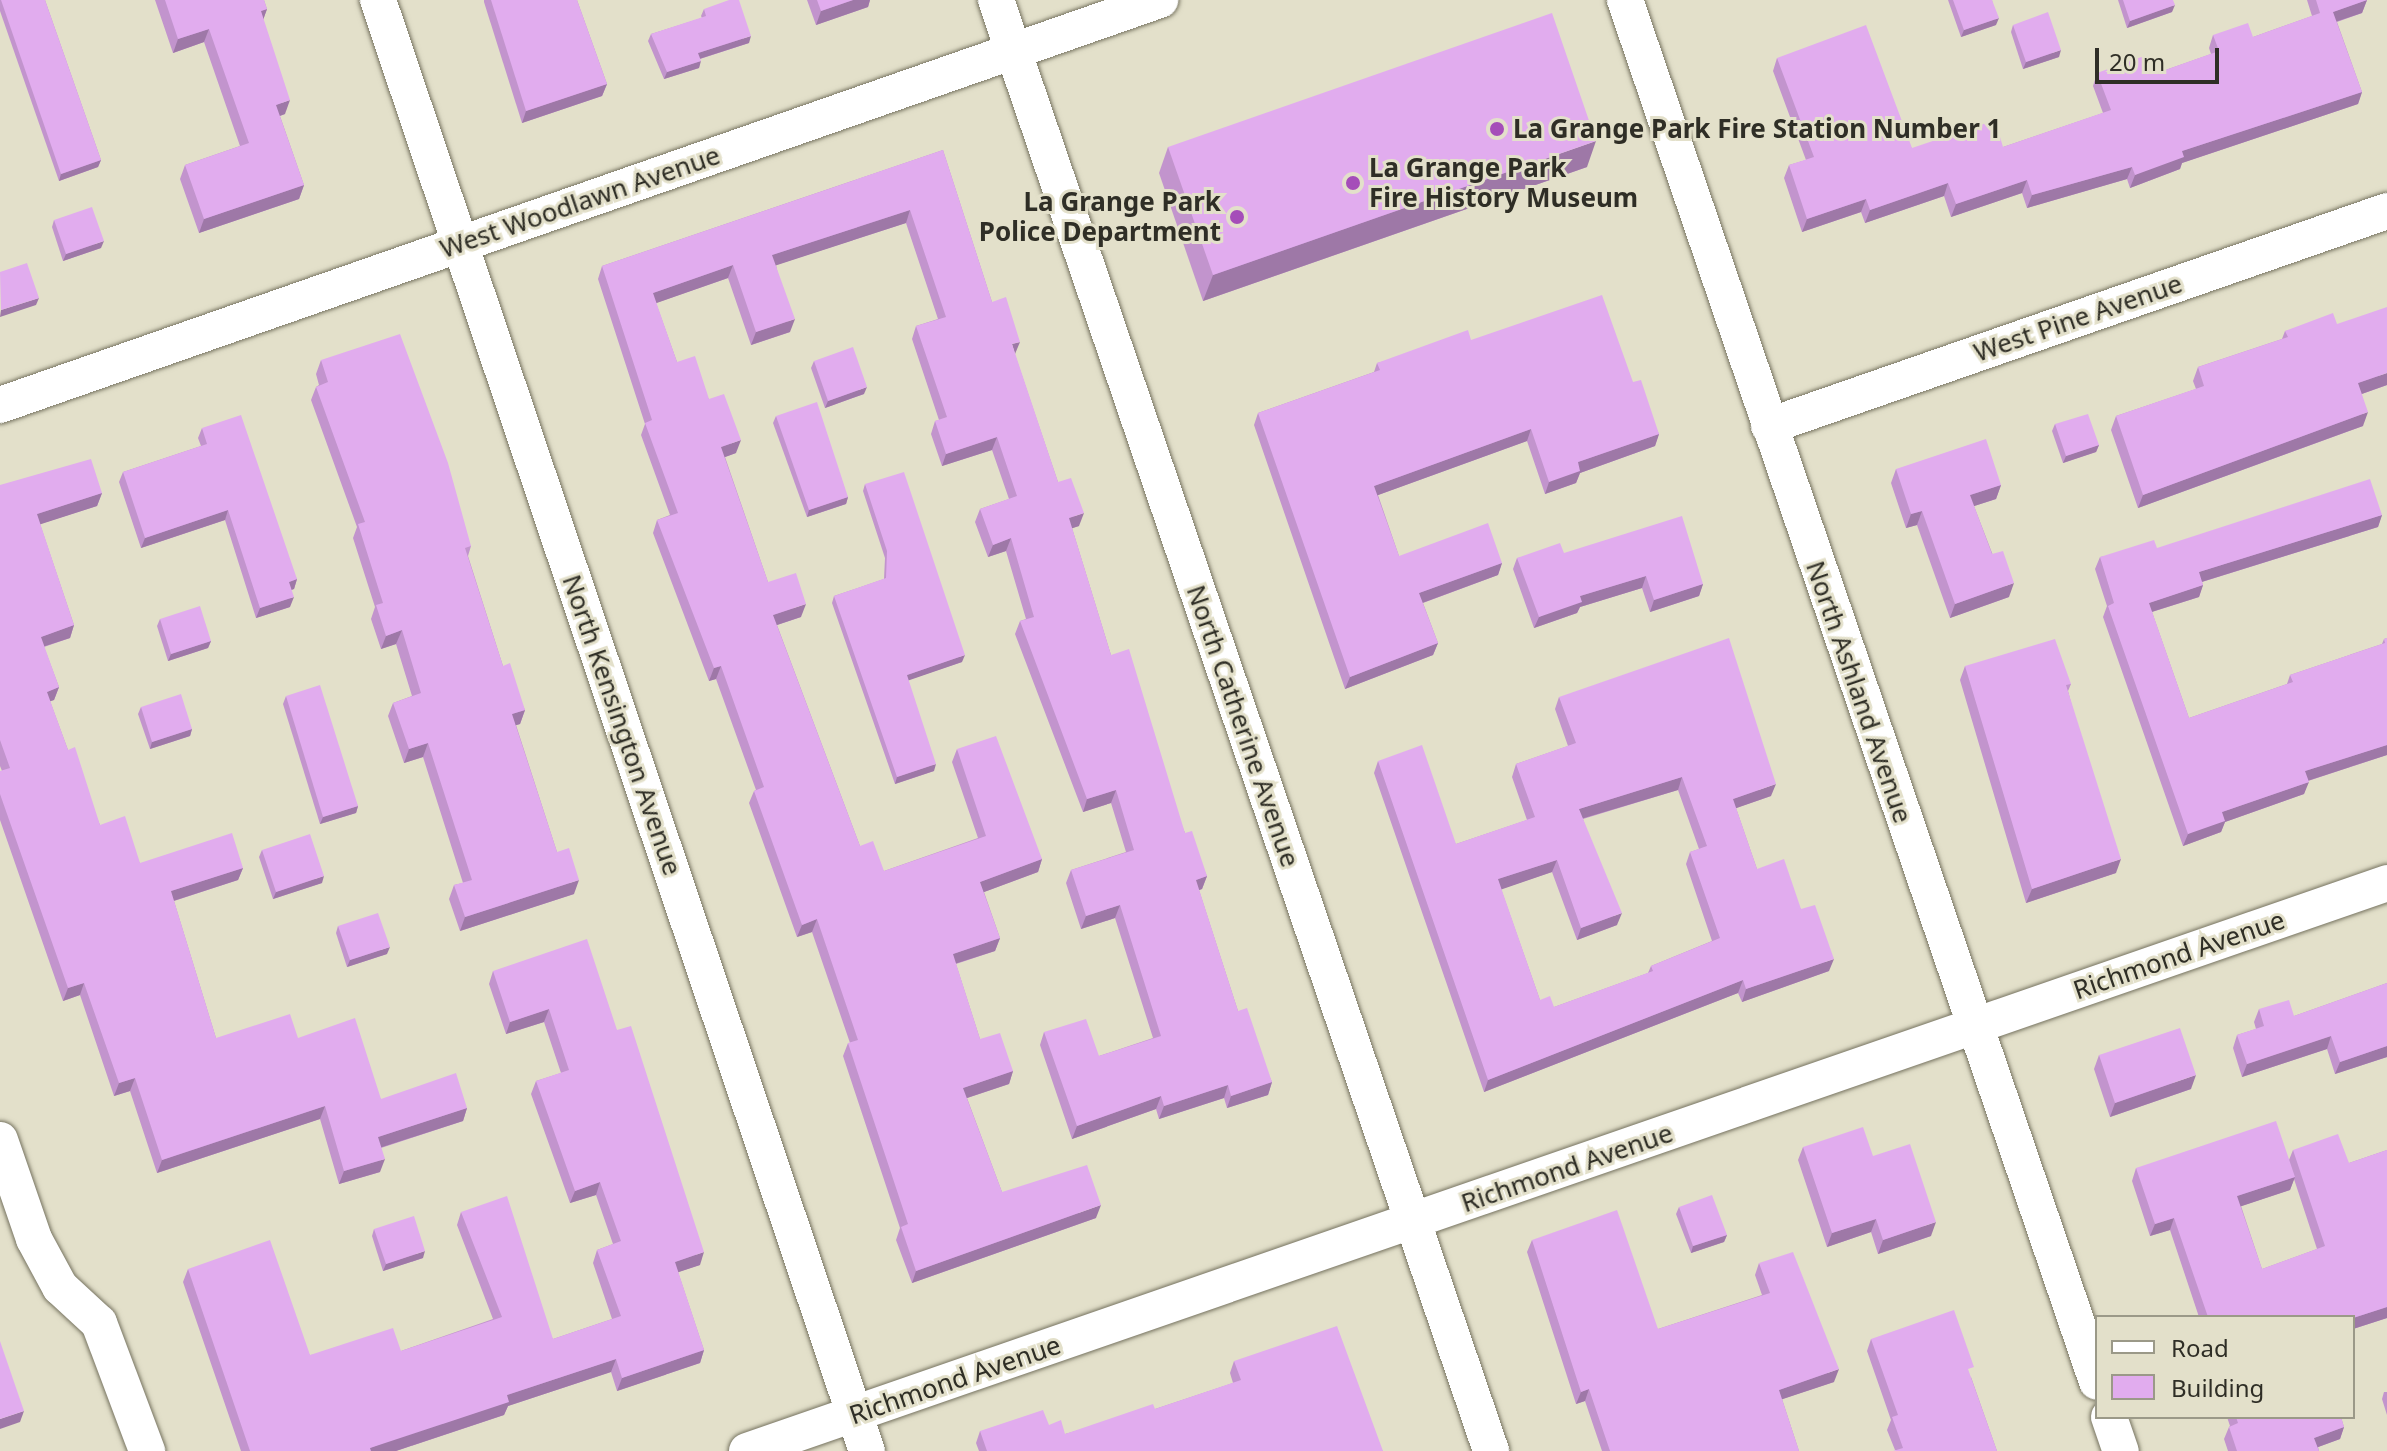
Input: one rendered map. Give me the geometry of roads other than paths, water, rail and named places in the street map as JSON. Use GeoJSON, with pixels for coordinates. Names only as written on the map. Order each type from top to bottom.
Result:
{"type":"FeatureCollection","features":[{"type":"Feature","properties":{"kind":"street","name":"North Kensington Avenue"},"geometry":{"type":"LineString","coordinates":[[378,0],[867,1451]]}},
{"type":"Feature","properties":{"kind":"street","name":"North Catherine Avenue"},"geometry":{"type":"LineString","coordinates":[[996,0],[1491,1451]]}},
{"type":"Feature","properties":{"kind":"street","name":"West Woodlawn Avenue"},"geometry":{"type":"LineString","coordinates":[[0,405],[1160,0]]}},
{"type":"Feature","properties":{"kind":"street","name":"North Ashland Avenue"},"geometry":{"type":"LineString","coordinates":[[1625,0],[1972,1027],[2095,1376]]}},
{"type":"Feature","properties":{"kind":"street","name":"West Pine Avenue"},"geometry":{"type":"LineString","coordinates":[[1769,426],[2387,211]]}},
{"type":"Feature","properties":{"kind":"street","name":"Richmond Avenue"},"geometry":{"type":"LineString","coordinates":[[747,1451],[2387,883]]}},
{"type":"Feature","properties":{"kind":"street"},"geometry":{"type":"LineString","coordinates":[[0,1140],[34,1239],[60,1287],[99,1323],[147,1451]]}},
{"type":"Feature","properties":{"kind":"street"},"geometry":{"type":"LineString","coordinates":[[2110,1419],[2121,1451]]}},
{"type":"Feature","properties":{"kind":"place","name":"La Grange Park Fire Station Number 1"},"geometry":{"type":"Point","coordinates":[1497,129]}},
{"type":"Feature","properties":{"kind":"place","name":"La Grange Park Fire History Museum"},"geometry":{"type":"Point","coordinates":[1353,183]}},
{"type":"Feature","properties":{"kind":"place","name":"La Grange Park Police Department"},"geometry":{"type":"Point","coordinates":[1237,217]}}]}
